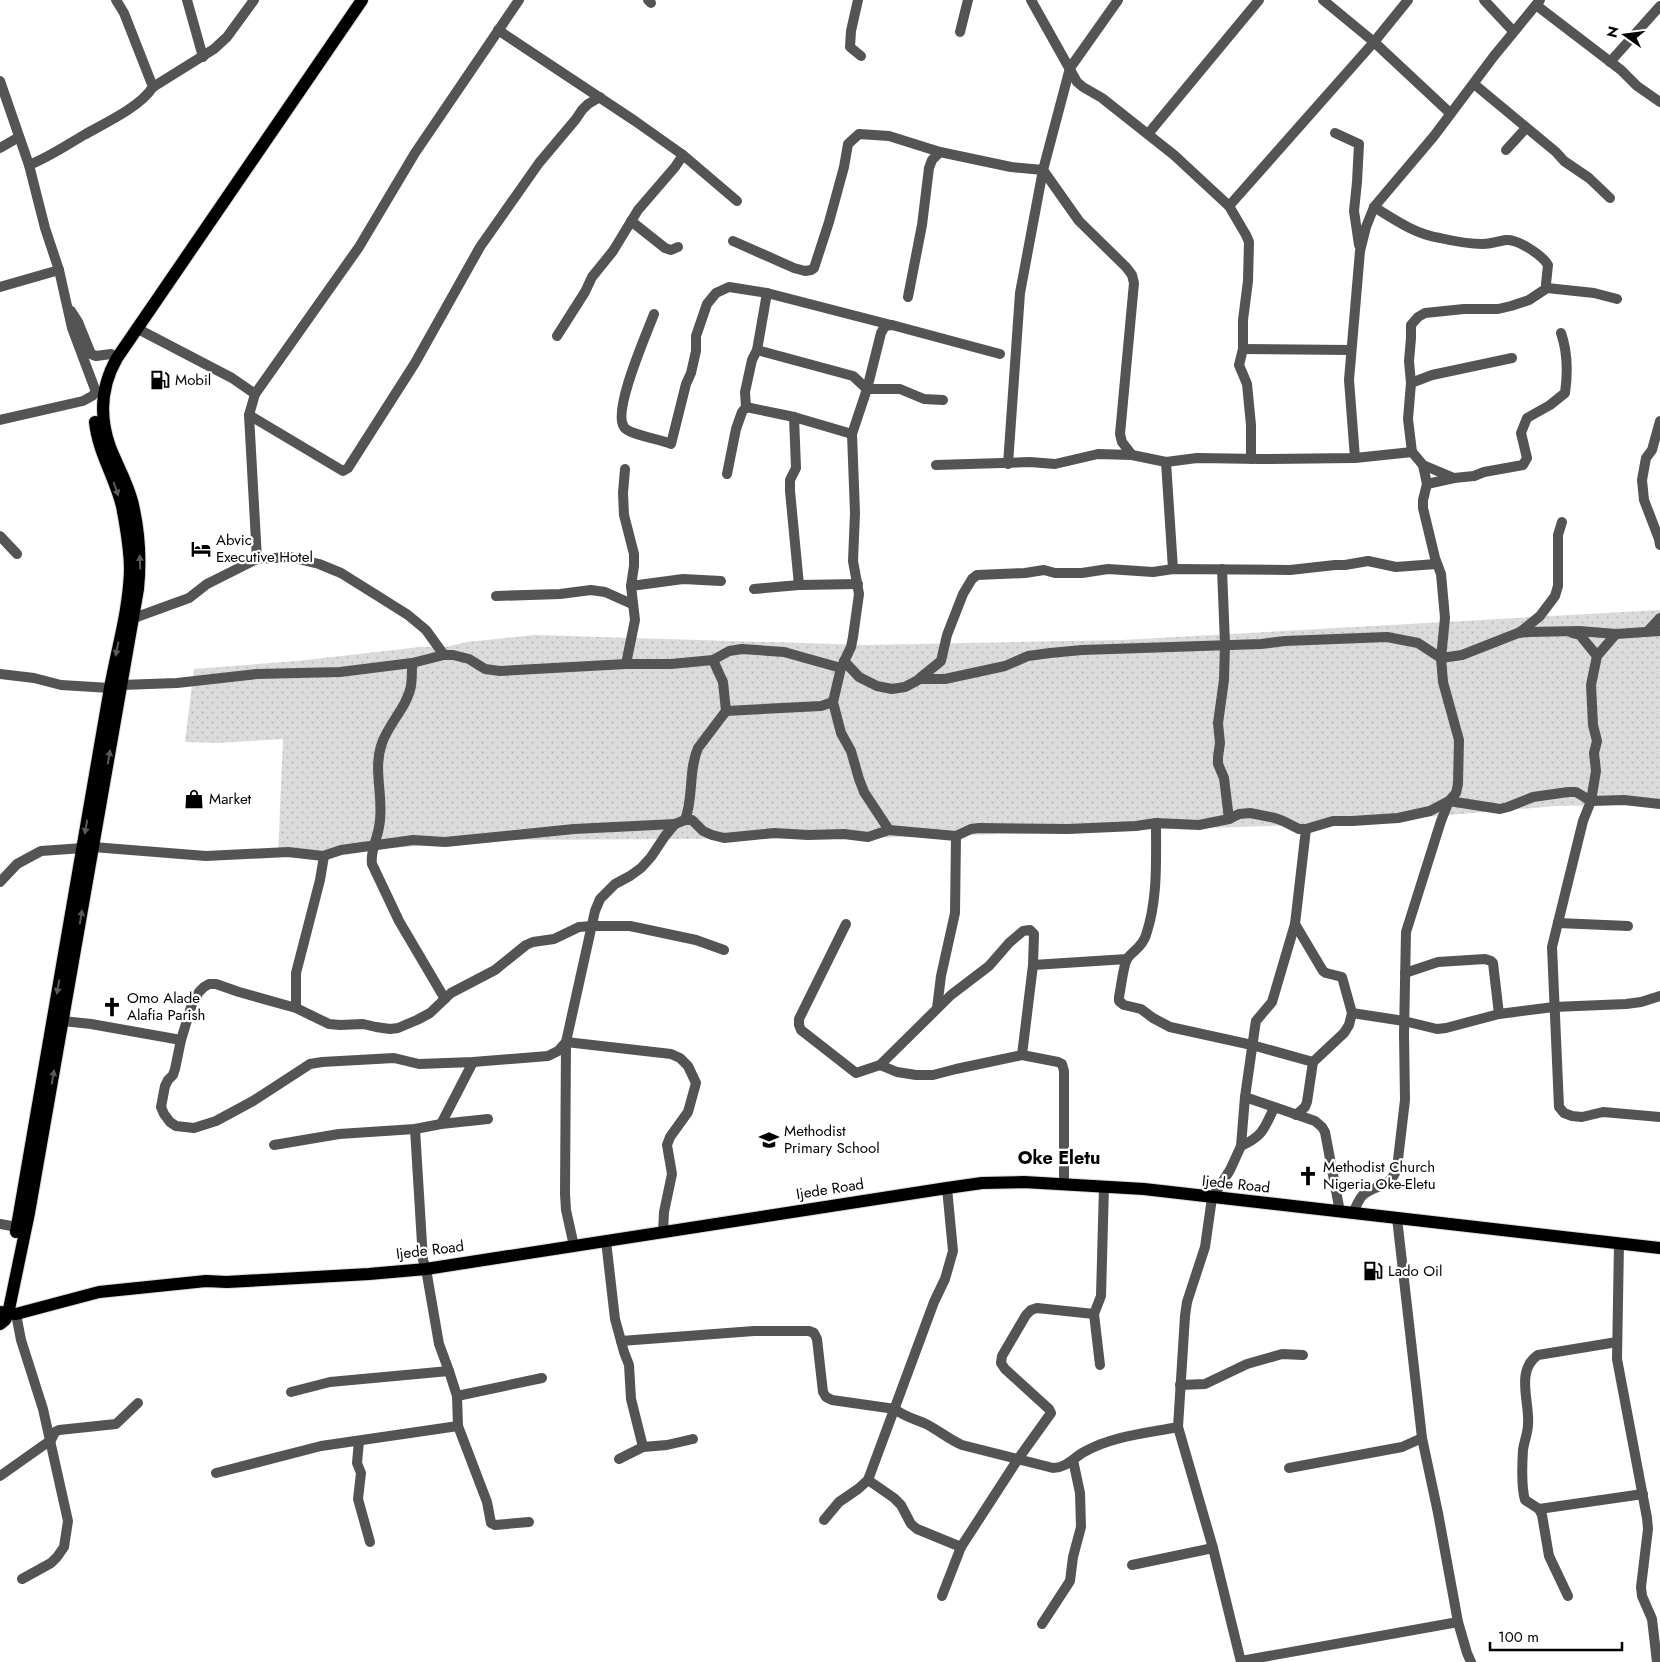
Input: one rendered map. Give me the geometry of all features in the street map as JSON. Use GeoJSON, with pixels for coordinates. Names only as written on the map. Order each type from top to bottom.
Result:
{"type":"FeatureCollection","features":[{"type":"Feature","properties":{"kind":"main road"},"geometry":{"type":"LineString","coordinates":[[115,686],[134,618],[140,568],[138,532],[132,500],[105,432],[102,412],[103,394],[113,365],[301,83],[353,0]]}},
{"type":"Feature","properties":{"kind":"main road"},"geometry":{"type":"LineString","coordinates":[[5,1315],[17,1227],[88,848],[127,604],[130,568],[127,532],[121,503],[96,434],[94,410],[96,392],[102,372],[111,354],[301,83],[362,0]]}},
{"type":"Feature","properties":{"kind":"main road"},"geometry":{"type":"LineString","coordinates":[[5,1315],[29,1212],[63,1021],[88,848]]}},
{"type":"Feature","properties":{"kind":"main road","name":"Ijede Road"},"geometry":{"type":"LineString","coordinates":[[5,1315],[99,1292],[206,1281],[227,1282],[426,1269],[982,1183],[1064,1183],[1144,1189],[1660,1248]]}},
{"type":"Feature","properties":{"kind":"street"},"geometry":{"type":"LineString","coordinates":[[116,0],[124,13],[153,87]]}},
{"type":"Feature","properties":{"kind":"street"},"geometry":{"type":"LineString","coordinates":[[187,0],[203,56]]}},
{"type":"Feature","properties":{"kind":"street"},"geometry":{"type":"LineString","coordinates":[[29,165],[48,157],[117,116],[148,95],[153,87],[214,49],[227,37],[254,0]]}},
{"type":"Feature","properties":{"kind":"street"},"geometry":{"type":"LineString","coordinates":[[256,559],[249,415],[255,394],[359,247],[415,153],[519,0]]}},
{"type":"Feature","properties":{"kind":"street"},"geometry":{"type":"LineString","coordinates":[[858,0],[851,30],[850,48],[861,56]]}},
{"type":"Feature","properties":{"kind":"street"},"geometry":{"type":"LineString","coordinates":[[960,32],[968,0]]}},
{"type":"Feature","properties":{"kind":"street"},"geometry":{"type":"LineString","coordinates":[[1031,0],[1077,82],[1102,98],[1174,155],[1229,206],[1246,234],[1249,242],[1248,281],[1243,320],[1243,349],[1239,365],[1247,384],[1251,425],[1251,459]]}},
{"type":"Feature","properties":{"kind":"street"},"geometry":{"type":"LineString","coordinates":[[1008,464],[1020,293],[1043,170],[1070,68],[1118,0]]}},
{"type":"Feature","properties":{"kind":"street"},"geometry":{"type":"LineString","coordinates":[[1148,134],[1259,0]]}},
{"type":"Feature","properties":{"kind":"street"},"geometry":{"type":"LineString","coordinates":[[1323,0],[1374,42],[1450,114]]}},
{"type":"Feature","properties":{"kind":"street"},"geometry":{"type":"LineString","coordinates":[[1229,206],[1374,42],[1408,0]]}},
{"type":"Feature","properties":{"kind":"street"},"geometry":{"type":"LineString","coordinates":[[1484,0],[1514,31]]}},
{"type":"Feature","properties":{"kind":"street"},"geometry":{"type":"LineString","coordinates":[[1355,458],[1349,380],[1360,250],[1366,227],[1374,207],[1434,136],[1514,31],[1538,3],[1621,70],[1637,86],[1660,102]]}},
{"type":"Feature","properties":{"kind":"street"},"geometry":{"type":"LineString","coordinates":[[1610,62],[1660,6]]}},
{"type":"Feature","properties":{"kind":"street"},"geometry":{"type":"LineString","coordinates":[[498,30],[636,121],[682,155],[737,201]]}},
{"type":"Feature","properties":{"kind":"street"},"geometry":{"type":"LineString","coordinates":[[0,81],[29,165],[45,228],[59,270],[72,328],[96,392],[83,400],[0,420]]}},
{"type":"Feature","properties":{"kind":"street"},"geometry":{"type":"LineString","coordinates":[[1474,84],[1556,152],[1564,161],[1589,178],[1610,198]]}},
{"type":"Feature","properties":{"kind":"street"},"geometry":{"type":"LineString","coordinates":[[249,415],[337,468],[343,471],[348,468],[415,363],[480,247],[539,163],[582,110],[600,97]]}},
{"type":"Feature","properties":{"kind":"street"},"geometry":{"type":"LineString","coordinates":[[1506,150],[1526,128]]}},
{"type":"Feature","properties":{"kind":"street"},"geometry":{"type":"LineString","coordinates":[[733,241],[794,268],[805,271],[814,268],[829,222],[844,167],[848,144],[859,134],[889,136],[940,152],[1011,167],[1043,170],[1079,221],[1132,274],[1134,282],[1120,434],[1122,442],[1132,455]]}},
{"type":"Feature","properties":{"kind":"street"},"geometry":{"type":"LineString","coordinates":[[1334,134],[1359,144],[1354,211],[1360,250]]}},
{"type":"Feature","properties":{"kind":"street"},"geometry":{"type":"LineString","coordinates":[[0,148],[19,137]]}},
{"type":"Feature","properties":{"kind":"street"},"geometry":{"type":"LineString","coordinates":[[908,297],[922,225],[929,168],[932,160],[940,152]]}},
{"type":"Feature","properties":{"kind":"street"},"geometry":{"type":"LineString","coordinates":[[557,336],[585,292],[592,277],[612,251],[638,210],[682,155]]}},
{"type":"Feature","properties":{"kind":"street"},"geometry":{"type":"LineString","coordinates":[[1374,207],[1409,228],[1426,235],[1482,244],[1512,240],[1526,246],[1548,264],[1547,288]]}},
{"type":"Feature","properties":{"kind":"street"},"geometry":{"type":"LineString","coordinates":[[631,221],[665,248],[672,250],[678,246]]}},
{"type":"Feature","properties":{"kind":"street"},"geometry":{"type":"LineString","coordinates":[[0,287],[59,270]]}},
{"type":"Feature","properties":{"kind":"street"},"geometry":{"type":"LineString","coordinates":[[654,314],[626,389],[622,425],[631,432],[670,444],[686,384],[691,373],[696,351],[696,336],[708,304],[716,293],[729,287],[766,293],[1000,354]]}},
{"type":"Feature","properties":{"kind":"street"},"geometry":{"type":"LineString","coordinates":[[1454,478],[1423,465],[1412,452],[1408,419],[1411,383],[1409,361],[1410,325],[1425,313],[1498,309],[1530,300],[1547,288],[1594,293],[1617,299]]}},
{"type":"Feature","properties":{"kind":"street"},"geometry":{"type":"LineString","coordinates":[[727,474],[736,430],[742,412],[746,407],[745,392],[752,360],[757,350],[766,293]]}},
{"type":"Feature","properties":{"kind":"street"},"geometry":{"type":"LineString","coordinates":[[68,306],[78,322],[91,354],[96,356],[111,354]]}},
{"type":"Feature","properties":{"kind":"street"},"geometry":{"type":"LineString","coordinates":[[889,830],[864,792],[851,751],[841,733],[833,702],[842,664],[851,647],[859,594],[853,561],[855,512],[852,434],[867,389],[882,333],[885,326],[892,325]]}},
{"type":"Feature","properties":{"kind":"street"},"geometry":{"type":"LineString","coordinates":[[138,329],[232,378],[255,394]]}},
{"type":"Feature","properties":{"kind":"street"},"geometry":{"type":"LineString","coordinates":[[1427,484],[1523,465],[1527,458],[1521,432],[1527,418],[1550,405],[1565,393],[1568,370],[1561,333]]}},
{"type":"Feature","properties":{"kind":"street"},"geometry":{"type":"LineString","coordinates":[[1243,349],[1351,350]]}},
{"type":"Feature","properties":{"kind":"street"},"geometry":{"type":"LineString","coordinates":[[757,350],[853,376],[867,389],[900,389],[924,399],[943,400]]}},
{"type":"Feature","properties":{"kind":"street"},"geometry":{"type":"LineString","coordinates":[[1411,383],[1432,375],[1512,358]]}},
{"type":"Feature","properties":{"kind":"street"},"geometry":{"type":"LineString","coordinates":[[746,407],[794,417],[852,434]]}},
{"type":"Feature","properties":{"kind":"street"},"geometry":{"type":"LineString","coordinates":[[794,417],[796,468],[790,480],[790,491],[799,585]]}},
{"type":"Feature","properties":{"kind":"street"},"geometry":{"type":"LineString","coordinates":[[1660,421],[1652,450],[1646,458],[1642,480],[1644,500],[1660,545]]}},
{"type":"Feature","properties":{"kind":"street"},"geometry":{"type":"LineString","coordinates":[[936,465],[1030,462],[1055,464],[1098,454],[1132,455],[1166,462],[1196,458],[1355,458],[1412,452]]}},
{"type":"Feature","properties":{"kind":"street"},"geometry":{"type":"LineString","coordinates":[[1166,462],[1173,569]]}},
{"type":"Feature","properties":{"kind":"street"},"geometry":{"type":"LineString","coordinates":[[688,817],[704,831],[724,838],[774,833],[868,837],[889,830],[956,836],[971,829],[979,828],[1068,828],[1136,826],[1156,823],[1199,825],[1238,814],[1250,813],[1275,818],[1299,829],[1306,830],[1333,820],[1389,820],[1430,811],[1449,801],[1456,793],[1459,740],[1444,689],[1441,658],[1445,618],[1441,574],[1436,564],[1423,508],[1427,484],[1423,465]]}},
{"type":"Feature","properties":{"kind":"street"},"geometry":{"type":"LineString","coordinates":[[625,469],[624,515],[634,554],[632,604],[635,620],[626,664]]}},
{"type":"Feature","properties":{"kind":"street"},"geometry":{"type":"LineString","coordinates":[[1518,633],[1540,616],[1555,596],[1558,586],[1558,535],[1562,522]]}},
{"type":"Feature","properties":{"kind":"street"},"geometry":{"type":"LineString","coordinates":[[0,536],[17,554]]}},
{"type":"Feature","properties":{"kind":"street"},"geometry":{"type":"LineString","coordinates":[[134,618],[189,598],[207,584],[256,559],[290,557],[319,564],[341,573],[408,615],[426,630],[444,655]]}},
{"type":"Feature","properties":{"kind":"street"},"geometry":{"type":"LineString","coordinates":[[0,674],[34,678],[61,684],[115,686],[177,683],[257,674],[340,672],[412,662],[444,655],[469,659],[485,669],[500,672],[626,664],[671,664],[713,660],[742,648],[784,652],[842,664],[859,678],[877,686],[892,689],[905,687],[920,679],[941,661],[947,635],[963,594],[972,579],[977,575],[1025,573],[1044,570],[1055,573],[1082,574],[1108,570],[1153,572],[1173,569],[1290,570],[1368,561],[1396,567],[1436,564]]}},
{"type":"Feature","properties":{"kind":"street"},"geometry":{"type":"LineString","coordinates":[[1222,570],[1225,644],[1224,680],[1218,723],[1220,743],[1218,764],[1224,778],[1229,818]]}},
{"type":"Feature","properties":{"kind":"street"},"geometry":{"type":"LineString","coordinates":[[632,586],[682,579],[721,581]]}},
{"type":"Feature","properties":{"kind":"street"},"geometry":{"type":"LineString","coordinates":[[754,589],[799,585],[858,584]]}},
{"type":"Feature","properties":{"kind":"street"},"geometry":{"type":"LineString","coordinates":[[496,596],[560,594],[591,590],[605,592],[632,604]]}},
{"type":"Feature","properties":{"kind":"street"},"geometry":{"type":"LineString","coordinates":[[1649,630],[1660,618]]}},
{"type":"Feature","properties":{"kind":"street"},"geometry":{"type":"LineString","coordinates":[[920,679],[945,679],[1005,666],[1028,656],[1082,650],[1387,637],[1418,643],[1441,658],[1462,655],[1518,633],[1579,631],[1616,634],[1649,630],[1660,631]]}},
{"type":"Feature","properties":{"kind":"street"},"geometry":{"type":"LineString","coordinates":[[1569,632],[1580,635],[1597,656]]}},
{"type":"Feature","properties":{"kind":"street"},"geometry":{"type":"LineString","coordinates":[[1616,634],[1597,656],[1591,685],[1593,724],[1597,741],[1594,752],[1596,771],[1591,801],[1583,821],[1558,923],[1552,956],[1558,1098],[1559,1107],[1564,1113],[1572,1116],[1582,1117],[1602,1112],[1660,1117]]}},
{"type":"Feature","properties":{"kind":"street"},"geometry":{"type":"LineString","coordinates":[[688,817],[695,755],[698,748],[726,711],[723,682],[713,660]]}},
{"type":"Feature","properties":{"kind":"street"},"geometry":{"type":"LineString","coordinates":[[412,662],[411,686],[402,707],[388,729],[379,752],[380,826],[371,856],[372,864],[399,921],[445,999]]}},
{"type":"Feature","properties":{"kind":"street"},"geometry":{"type":"LineString","coordinates":[[726,711],[821,706],[833,702]]}},
{"type":"Feature","properties":{"kind":"street"},"geometry":{"type":"LineString","coordinates":[[1449,801],[1500,809],[1508,808],[1533,797],[1576,792],[1591,801],[1624,800],[1660,804]]}},
{"type":"Feature","properties":{"kind":"street"},"geometry":{"type":"LineString","coordinates":[[1347,1212],[1361,1197],[1395,1176],[1405,1100],[1404,973],[1406,932],[1449,801]]}},
{"type":"Feature","properties":{"kind":"street"},"geometry":{"type":"LineString","coordinates":[[1430,811],[1442,821]]}},
{"type":"Feature","properties":{"kind":"street"},"geometry":{"type":"LineString","coordinates":[[574,1246],[566,1210],[565,1194],[566,1042],[600,899],[614,884],[641,868],[651,858],[675,824],[688,817]]}},
{"type":"Feature","properties":{"kind":"street"},"geometry":{"type":"LineString","coordinates":[[1156,823],[1154,906],[1146,938],[1142,945],[1127,959],[1118,998],[1124,1005],[1141,1009],[1170,1027],[1252,1045],[1313,1062]]}},
{"type":"Feature","properties":{"kind":"street"},"geometry":{"type":"LineString","coordinates":[[0,882],[17,864],[41,851],[88,848],[142,850],[206,856],[288,852],[324,856],[341,850],[413,840],[445,842],[574,829],[675,824]]}},
{"type":"Feature","properties":{"kind":"street"},"geometry":{"type":"LineString","coordinates":[[1306,830],[1295,924],[1272,1002],[1256,1020],[1245,1097],[1241,1146],[1230,1170],[1212,1198],[1205,1247],[1188,1302],[1185,1316],[1178,1427],[1213,1548],[1241,1661],[1458,1622]]}},
{"type":"Feature","properties":{"kind":"street"},"geometry":{"type":"LineString","coordinates":[[937,1008],[941,976],[955,913],[956,836]]}},
{"type":"Feature","properties":{"kind":"street"},"geometry":{"type":"LineString","coordinates":[[296,1008],[296,972],[320,880],[324,856]]}},
{"type":"Feature","properties":{"kind":"street"},"geometry":{"type":"LineString","coordinates":[[1558,923],[1628,926]]}},
{"type":"Feature","properties":{"kind":"street"},"geometry":{"type":"LineString","coordinates":[[846,924],[799,1019],[799,1025],[801,1030],[856,1073],[880,1065],[937,1008],[989,966],[1009,943],[1023,931],[1030,930],[1034,934],[1033,965],[1022,1056]]}},
{"type":"Feature","properties":{"kind":"street"},"geometry":{"type":"LineString","coordinates":[[1295,924],[1323,971],[1342,977],[1352,1013],[1349,1025],[1344,1033],[1313,1062],[1307,1102],[1305,1107],[1296,1116]]}},
{"type":"Feature","properties":{"kind":"street"},"geometry":{"type":"LineString","coordinates":[[566,1042],[558,1052],[548,1056],[419,1064],[394,1058],[310,1064],[253,1101],[216,1121],[194,1128],[176,1126],[170,1122],[161,1107],[165,1086],[176,1069],[181,1040],[192,1004],[199,992],[209,984],[216,984],[296,1008],[329,1024],[363,1024],[376,1028],[390,1029],[398,1028],[430,1013],[451,993],[494,970],[526,945],[554,939],[579,927],[630,926],[696,940],[724,950]]}},
{"type":"Feature","properties":{"kind":"street"},"geometry":{"type":"LineString","coordinates":[[1033,965],[1127,959]]}},
{"type":"Feature","properties":{"kind":"street"},"geometry":{"type":"LineString","coordinates":[[1404,973],[1438,962],[1491,960],[1493,963],[1499,1014]]}},
{"type":"Feature","properties":{"kind":"street"},"geometry":{"type":"LineString","coordinates":[[1352,1013],[1404,1021],[1437,1029],[1499,1014],[1554,1007],[1626,1004],[1660,996]]}},
{"type":"Feature","properties":{"kind":"street"},"geometry":{"type":"LineString","coordinates":[[63,1021],[181,1040]]}},
{"type":"Feature","properties":{"kind":"street"},"geometry":{"type":"LineString","coordinates":[[566,1042],[671,1054],[680,1058],[693,1075],[696,1084],[688,1112],[667,1145],[672,1174],[664,1212],[663,1232]]}},
{"type":"Feature","properties":{"kind":"street"},"geometry":{"type":"LineString","coordinates":[[880,1065],[897,1072],[932,1075],[956,1068],[1022,1056],[1062,1064],[1064,1071],[1064,1183]]}},
{"type":"Feature","properties":{"kind":"street"},"geometry":{"type":"LineString","coordinates":[[441,1124],[473,1062]]}},
{"type":"Feature","properties":{"kind":"street"},"geometry":{"type":"LineString","coordinates":[[1245,1097],[1314,1121],[1322,1127],[1326,1132],[1347,1212]]}},
{"type":"Feature","properties":{"kind":"street"},"geometry":{"type":"LineString","coordinates":[[1241,1146],[1255,1140],[1259,1136],[1274,1108]]}},
{"type":"Feature","properties":{"kind":"street"},"geometry":{"type":"LineString","coordinates":[[274,1146],[339,1134],[415,1129],[488,1119]]}},
{"type":"Feature","properties":{"kind":"street"},"geometry":{"type":"LineString","coordinates":[[415,1129],[423,1260],[436,1334],[457,1396],[458,1426],[487,1502],[491,1522],[495,1525],[529,1522]]}},
{"type":"Feature","properties":{"kind":"street"},"geometry":{"type":"LineString","coordinates":[[1100,1365],[1094,1314],[1101,1296],[1104,1186]]}},
{"type":"Feature","properties":{"kind":"street"},"geometry":{"type":"LineString","coordinates":[[824,1520],[839,1502],[868,1480],[934,1302],[951,1263],[953,1237],[947,1188]]}},
{"type":"Feature","properties":{"kind":"street"},"geometry":{"type":"LineString","coordinates":[[1397,1218],[1422,1438],[1458,1622],[1471,1662]]}},
{"type":"Feature","properties":{"kind":"street"},"geometry":{"type":"LineString","coordinates":[[0,1224],[17,1227]]}},
{"type":"Feature","properties":{"kind":"street"},"geometry":{"type":"LineString","coordinates":[[606,1241],[615,1319],[629,1365],[631,1399],[643,1446]]}},
{"type":"Feature","properties":{"kind":"street"},"geometry":{"type":"LineString","coordinates":[[1619,1243],[1619,1372],[1625,1395],[1648,1529],[1641,1587],[1642,1596],[1656,1619],[1657,1662]]}},
{"type":"Feature","properties":{"kind":"street"},"geometry":{"type":"LineString","coordinates":[[942,1596],[961,1547],[1018,1459],[1051,1413],[1049,1409],[1005,1369],[1001,1363],[1002,1356],[1026,1315],[1031,1310],[1037,1308],[1094,1314]]}},
{"type":"Feature","properties":{"kind":"street"},"geometry":{"type":"LineString","coordinates":[[5,1315],[21,1340],[43,1409],[68,1521],[64,1547],[57,1557],[51,1563],[22,1579]]}},
{"type":"Feature","properties":{"kind":"street"},"geometry":{"type":"LineString","coordinates":[[621,1341],[754,1331],[809,1331],[814,1333],[817,1339],[823,1392],[832,1400],[895,1409],[899,1413],[926,1424],[953,1441],[1053,1468],[1060,1468],[1084,1452],[1103,1443],[1178,1427]]}},
{"type":"Feature","properties":{"kind":"street"},"geometry":{"type":"LineString","coordinates":[[1618,1342],[1538,1355],[1532,1358],[1524,1388],[1529,1418],[1523,1449],[1523,1493],[1525,1500],[1539,1508],[1643,1494]]}},
{"type":"Feature","properties":{"kind":"street"},"geometry":{"type":"LineString","coordinates":[[1180,1385],[1205,1384],[1246,1364],[1282,1354],[1303,1355]]}},
{"type":"Feature","properties":{"kind":"street"},"geometry":{"type":"LineString","coordinates":[[291,1392],[330,1382],[449,1371]]}},
{"type":"Feature","properties":{"kind":"street"},"geometry":{"type":"LineString","coordinates":[[457,1396],[542,1378]]}},
{"type":"Feature","properties":{"kind":"street"},"geometry":{"type":"LineString","coordinates":[[0,1476],[51,1440],[53,1434],[59,1430],[116,1424],[138,1403]]}},
{"type":"Feature","properties":{"kind":"street"},"geometry":{"type":"LineString","coordinates":[[216,1473],[311,1448],[458,1426]]}},
{"type":"Feature","properties":{"kind":"street"},"geometry":{"type":"LineString","coordinates":[[1289,1468],[1402,1447],[1422,1438]]}},
{"type":"Feature","properties":{"kind":"street"},"geometry":{"type":"LineString","coordinates":[[618,1459],[643,1446],[693,1439]]}},
{"type":"Feature","properties":{"kind":"street"},"geometry":{"type":"LineString","coordinates":[[359,1441],[357,1458],[361,1473],[358,1499],[370,1542]]}},
{"type":"Feature","properties":{"kind":"street"},"geometry":{"type":"LineString","coordinates":[[1042,1624],[1070,1581],[1073,1558],[1081,1526],[1080,1493],[1073,1460]]}},
{"type":"Feature","properties":{"kind":"street"},"geometry":{"type":"LineString","coordinates":[[868,1480],[894,1498],[901,1505],[911,1524],[917,1529],[961,1547]]}},
{"type":"Feature","properties":{"kind":"street"},"geometry":{"type":"LineString","coordinates":[[1539,1508],[1545,1523],[1549,1556],[1568,1596]]}},
{"type":"Feature","properties":{"kind":"street"},"geometry":{"type":"LineString","coordinates":[[1132,1565],[1213,1548]]}},
{"type":"Feature","properties":{"kind":"shaded area"},"geometry":{"type":"Polygon","coordinates":[[[1660,610],[1660,804],[1557,806],[1341,824],[866,838],[505,840],[278,856],[283,739],[217,743],[185,742],[194,669],[297,661],[420,647],[446,647],[467,642],[535,635],[867,645],[1122,640],[1660,610]]]}},
{"type":"Feature","properties":{"kind":"place","name":"Mobil"},"geometry":{"type":"Point","coordinates":[160,380]}},
{"type":"Feature","properties":{"kind":"place","name":"Abvic Executive Hotel"},"geometry":{"type":"Point","coordinates":[201,549]}},
{"type":"Feature","properties":{"kind":"place","name":"Market"},"geometry":{"type":"Point","coordinates":[194,799]}},
{"type":"Feature","properties":{"kind":"place","name":"Omo Alade Alafia Parish"},"geometry":{"type":"Point","coordinates":[112,1007]}},
{"type":"Feature","properties":{"kind":"place","name":"Methodist Primary School"},"geometry":{"type":"Point","coordinates":[769,1140]}},
{"type":"Feature","properties":{"kind":"place","name":"Methodist Church Nigeria Oke-Eletu"},"geometry":{"type":"Point","coordinates":[1308,1176]}},
{"type":"Feature","properties":{"kind":"place","name":"Lado Oil"},"geometry":{"type":"Point","coordinates":[1373,1271]}},
{"type":"Feature","properties":{"kind":"district","name":"Oke Eletu"},"geometry":{"type":"Point","coordinates":[1059,1158]}}]}
